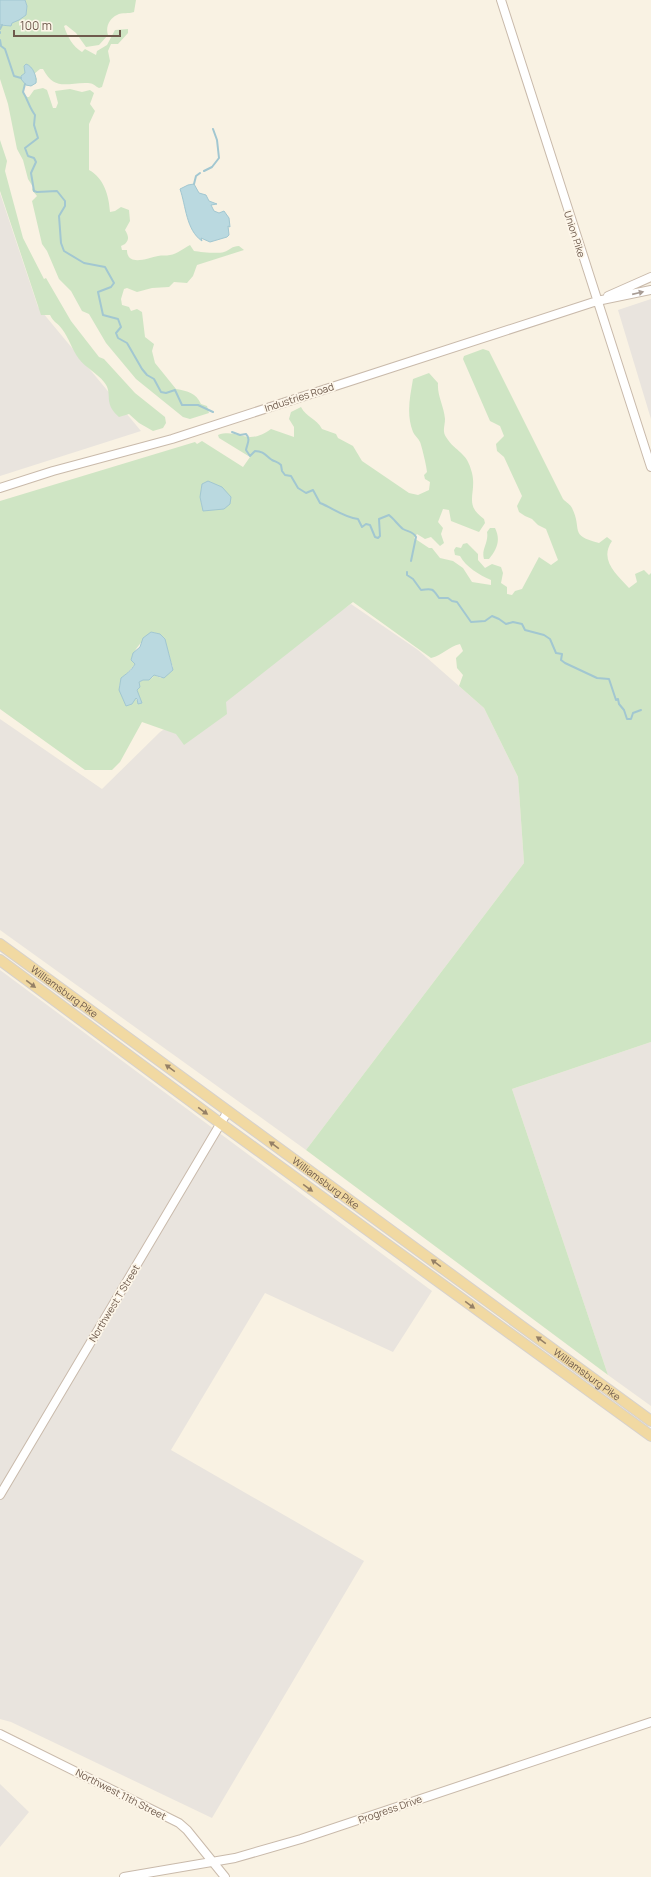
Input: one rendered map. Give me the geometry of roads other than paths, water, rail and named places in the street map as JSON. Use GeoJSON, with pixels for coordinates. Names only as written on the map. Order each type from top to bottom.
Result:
{"type":"FeatureCollection","features":[{"type":"Feature","properties":{"kind":"main road","name":"Williamsburg Pike"},"geometry":{"type":"LineString","coordinates":[[0,944],[651,1421]]}},
{"type":"Feature","properties":{"kind":"main road","name":"Williamsburg Pike"},"geometry":{"type":"LineString","coordinates":[[0,960],[220,1123],[651,1436]]}},
{"type":"Feature","properties":{"kind":"street","name":"Union Pike"},"geometry":{"type":"LineString","coordinates":[[501,0],[596,301],[624,379],[651,467]]}},
{"type":"Feature","properties":{"kind":"street","name":"Industries Road"},"geometry":{"type":"LineString","coordinates":[[0,488],[54,471],[172,439],[596,301],[651,277]]}},
{"type":"Feature","properties":{"kind":"street","name":"Industries Road"},"geometry":{"type":"LineString","coordinates":[[596,301],[651,290]]}},
{"type":"Feature","properties":{"kind":"street","name":"Northwest T Street"},"geometry":{"type":"LineString","coordinates":[[0,1495],[228,1111]]}},
{"type":"Feature","properties":{"kind":"street","name":"Progress Drive"},"geometry":{"type":"LineString","coordinates":[[124,1877],[235,1858],[301,1839],[651,1722]]}},
{"type":"Feature","properties":{"kind":"street","name":"Northwest 11th Street"},"geometry":{"type":"LineString","coordinates":[[0,1734],[179,1823],[187,1830],[225,1877]]}},
{"type":"Feature","properties":{"kind":"water"},"geometry":{"type":"Polygon","coordinates":[[[0,0],[25,0],[27,6],[26,15],[12,23],[11,26],[0,25],[0,0]]]}},
{"type":"Feature","properties":{"kind":"water"},"geometry":{"type":"Polygon","coordinates":[[[26,64],[33,69],[36,78],[36,83],[31,86],[26,85],[21,79],[21,76],[25,73],[24,66],[26,64]]]}},
{"type":"Feature","properties":{"kind":"water"},"geometry":{"type":"Polygon","coordinates":[[[194,184],[199,193],[206,195],[209,201],[217,204],[211,205],[214,211],[219,213],[224,211],[229,218],[230,227],[228,226],[229,235],[227,237],[210,242],[201,238],[202,241],[193,231],[187,217],[180,189],[194,184]]]}},
{"type":"Feature","properties":{"kind":"water"},"geometry":{"type":"Polygon","coordinates":[[[208,481],[222,487],[231,497],[230,504],[224,509],[203,511],[200,497],[202,484],[208,481]]]}},
{"type":"Feature","properties":{"kind":"water"},"geometry":{"type":"Polygon","coordinates":[[[151,632],[160,634],[165,639],[173,670],[164,678],[154,675],[149,680],[139,682],[140,687],[137,690],[142,703],[138,704],[136,698],[132,704],[126,706],[119,690],[121,678],[135,664],[131,660],[133,653],[140,647],[143,638],[151,632]]]}},
{"type":"Feature","properties":{"kind":"waterway"},"geometry":{"type":"LineString","coordinates":[[0,29],[2,25]]}},
{"type":"Feature","properties":{"kind":"waterway"},"geometry":{"type":"LineString","coordinates":[[0,40],[1,46],[5,49],[14,76],[21,78]]}},
{"type":"Feature","properties":{"kind":"waterway"},"geometry":{"type":"LineString","coordinates":[[25,84],[23,92],[35,115],[34,125],[38,138],[25,148],[28,156],[34,158],[36,162],[31,173],[34,191],[57,191],[65,201],[65,206],[59,216],[61,243],[64,251],[84,263],[105,267],[114,283],[111,287],[98,292],[103,315],[118,319],[121,327],[116,333],[118,338],[127,343],[142,369],[147,375],[154,379],[161,392],[166,393],[175,390],[182,405],[198,405],[213,412]]}},
{"type":"Feature","properties":{"kind":"waterway"},"geometry":{"type":"LineString","coordinates":[[204,171],[212,167],[219,158],[217,140],[213,129]]}},
{"type":"Feature","properties":{"kind":"waterway"},"geometry":{"type":"LineString","coordinates":[[194,184],[196,176],[200,173]]}},
{"type":"Feature","properties":{"kind":"waterway"},"geometry":{"type":"LineString","coordinates":[[232,432],[240,435],[246,434],[248,440],[246,450],[250,456],[255,451],[261,452],[279,463],[285,475],[291,476],[298,488],[306,493],[313,490],[320,503],[343,514],[358,519],[362,527],[366,524],[370,525],[375,537],[378,538],[380,536],[379,519],[389,515],[403,529],[412,533],[416,537],[411,561]]}},
{"type":"Feature","properties":{"kind":"waterway"},"geometry":{"type":"LineString","coordinates":[[407,572],[407,575],[413,579],[421,590],[432,590],[439,598],[448,598],[457,602],[471,622],[485,621],[492,616],[506,624],[513,622],[522,624],[525,630],[544,635],[550,639],[556,653],[562,654],[561,660],[565,663],[597,678],[609,679],[616,700],[618,699],[627,719],[631,719],[633,713],[641,710]]}}]}
